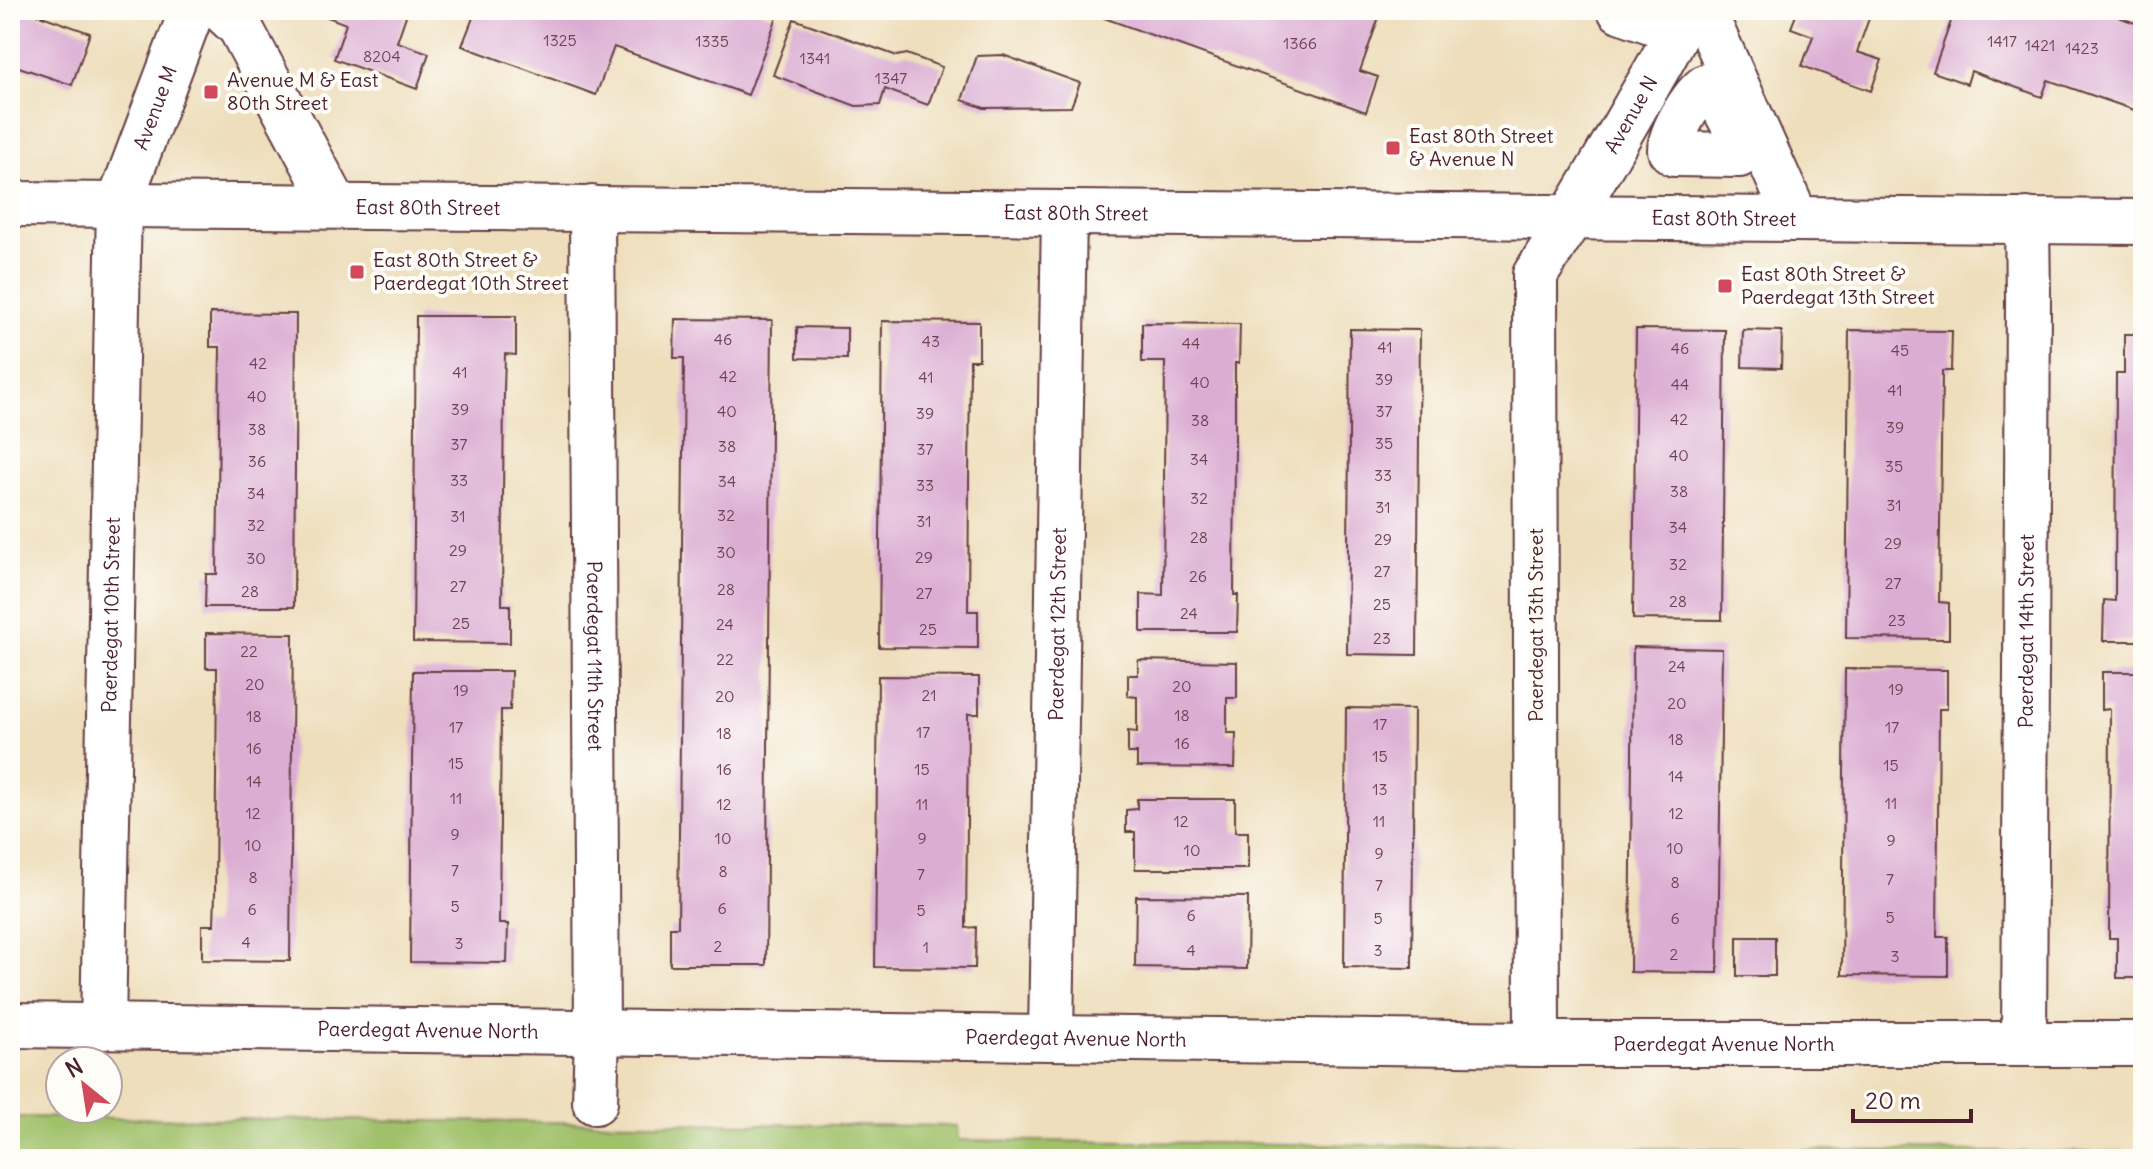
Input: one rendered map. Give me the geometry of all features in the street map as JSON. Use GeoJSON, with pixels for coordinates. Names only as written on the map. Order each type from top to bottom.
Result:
{"type":"FeatureCollection","features":[{"type":"Feature","properties":{"kind":"street","name":"Avenue M"},"geometry":{"type":"LineString","coordinates":[[119,204],[192,10]]}},
{"type":"Feature","properties":{"kind":"street"},"geometry":{"type":"LineString","coordinates":[[222,10],[240,27],[336,206]]}},
{"type":"Feature","properties":{"kind":"street"},"geometry":{"type":"LineString","coordinates":[[1620,10],[1689,17],[1796,218]]}},
{"type":"Feature","properties":{"kind":"street","name":"Avenue N"},"geometry":{"type":"LineString","coordinates":[[1573,216],[1689,17]]}},
{"type":"Feature","properties":{"kind":"street","name":"East 80th Street"},"geometry":{"type":"LineString","coordinates":[[10,204],[2143,222]]}},
{"type":"Feature","properties":{"kind":"street","name":"Paerdegat 10th Street"},"geometry":{"type":"LineString","coordinates":[[103,1027],[119,204]]}},
{"type":"Feature","properties":{"kind":"street","name":"Paerdegat 11th Street"},"geometry":{"type":"LineString","coordinates":[[592,208],[595,1102]]}},
{"type":"Feature","properties":{"kind":"street","name":"Paerdegat 12th Street"},"geometry":{"type":"LineString","coordinates":[[1051,1038],[1064,213]]}},
{"type":"Feature","properties":{"kind":"street","name":"Paerdegat 13th Street"},"geometry":{"type":"LineString","coordinates":[[1537,1044],[1535,275],[1573,216]]}},
{"type":"Feature","properties":{"kind":"street","name":"Paerdegat 14th Street"},"geometry":{"type":"LineString","coordinates":[[2024,1043],[2027,220]]}},
{"type":"Feature","properties":{"kind":"street","name":"Paerdegat Avenue North"},"geometry":{"type":"LineString","coordinates":[[10,1025],[1537,1044],[2143,1044]]}},
{"type":"Feature","properties":{"kind":"green space"},"geometry":{"type":"Polygon","coordinates":[[[10,1117],[44,1117],[44,1125],[124,1125],[124,1118],[957,1126],[958,1140],[2143,1152],[2143,1159],[10,1159],[10,1117]]]}},
{"type":"Feature","properties":{"kind":"building"},"geometry":{"type":"Polygon","coordinates":[[[10,10],[25,10],[90,33],[72,85],[10,64],[10,10]]]}},
{"type":"Feature","properties":{"kind":"building"},"geometry":{"type":"Polygon","coordinates":[[[318,10],[408,10],[397,42],[429,53],[417,89],[334,59],[346,24],[317,13],[318,10]]]}},
{"type":"Feature","properties":{"kind":"building"},"geometry":{"type":"Polygon","coordinates":[[[476,10],[613,10],[626,15],[627,10],[757,10],[777,17],[748,95],[614,47],[596,95],[462,46],[476,10]]]}},
{"type":"Feature","properties":{"kind":"building"},"geometry":{"type":"Polygon","coordinates":[[[1082,10],[1359,10],[1379,17],[1360,71],[1378,77],[1366,112],[1082,10]]]}},
{"type":"Feature","properties":{"kind":"building"},"geometry":{"type":"Polygon","coordinates":[[[1798,10],[1872,10],[1857,52],[1882,60],[1871,91],[1802,66],[1813,36],[1791,28],[1798,10]]]}},
{"type":"Feature","properties":{"kind":"building"},"geometry":{"type":"Polygon","coordinates":[[[1955,10],[2100,10],[2143,26],[2143,113],[2048,80],[2042,97],[1971,71],[1967,84],[1933,72],[1955,10]]]}},
{"type":"Feature","properties":{"kind":"building"},"geometry":{"type":"Polygon","coordinates":[[[794,19],[897,56],[907,54],[942,67],[928,105],[885,89],[880,105],[856,106],[773,75],[794,19]]]}},
{"type":"Feature","properties":{"kind":"building"},"geometry":{"type":"Polygon","coordinates":[[[1003,55],[1080,83],[1071,107],[984,108],[962,100],[977,56],[1003,55]]]}},
{"type":"Feature","properties":{"kind":"building"},"geometry":{"type":"Polygon","coordinates":[[[210,313],[296,314],[294,607],[205,607],[206,574],[217,574],[220,347],[210,347],[210,313]]]}},
{"type":"Feature","properties":{"kind":"building"},"geometry":{"type":"Polygon","coordinates":[[[416,316],[516,316],[516,355],[505,354],[504,391],[502,605],[510,605],[510,643],[413,642],[416,316]]]}},
{"type":"Feature","properties":{"kind":"building"},"geometry":{"type":"Polygon","coordinates":[[[675,319],[772,320],[766,965],[670,965],[670,927],[678,927],[684,358],[674,358],[675,319]]]}},
{"type":"Feature","properties":{"kind":"building"},"geometry":{"type":"Polygon","coordinates":[[[882,321],[979,322],[979,360],[970,360],[968,611],[978,611],[978,648],[879,647],[882,321]]]}},
{"type":"Feature","properties":{"kind":"building"},"geometry":{"type":"Polygon","coordinates":[[[1142,323],[1240,324],[1239,363],[1235,363],[1234,595],[1238,595],[1237,632],[1141,632],[1141,594],[1163,595],[1165,362],[1142,362],[1142,323]]]}},
{"type":"Feature","properties":{"kind":"building"},"geometry":{"type":"Polygon","coordinates":[[[797,327],[847,328],[847,359],[797,358],[797,327]]]}},
{"type":"Feature","properties":{"kind":"building"},"geometry":{"type":"Polygon","coordinates":[[[1350,329],[1420,330],[1417,655],[1347,654],[1350,329]]]}},
{"type":"Feature","properties":{"kind":"building"},"geometry":{"type":"Polygon","coordinates":[[[1636,329],[1725,330],[1722,620],[1633,619],[1636,329]]]}},
{"type":"Feature","properties":{"kind":"building"},"geometry":{"type":"Polygon","coordinates":[[[1743,330],[1782,331],[1781,368],[1742,367],[1743,330]]]}},
{"type":"Feature","properties":{"kind":"building"},"geometry":{"type":"Polygon","coordinates":[[[1849,330],[1952,331],[1951,371],[1942,371],[1939,602],[1949,603],[1949,639],[1846,638],[1849,330]]]}},
{"type":"Feature","properties":{"kind":"building"},"geometry":{"type":"Polygon","coordinates":[[[2124,334],[2143,334],[2143,641],[2103,641],[2104,600],[2115,601],[2116,374],[2124,374],[2124,334]]]}},
{"type":"Feature","properties":{"kind":"building"},"geometry":{"type":"Polygon","coordinates":[[[206,633],[293,634],[290,961],[202,960],[202,925],[214,925],[215,893],[217,668],[206,668],[206,633]]]}},
{"type":"Feature","properties":{"kind":"building"},"geometry":{"type":"Polygon","coordinates":[[[1633,647],[1722,649],[1718,973],[1630,972],[1633,647]]]}},
{"type":"Feature","properties":{"kind":"building"},"geometry":{"type":"Polygon","coordinates":[[[1138,660],[1237,662],[1237,698],[1227,698],[1227,733],[1236,733],[1235,768],[1137,767],[1137,753],[1128,753],[1128,731],[1137,732],[1137,697],[1128,696],[1128,675],[1138,675],[1138,660]]]}},
{"type":"Feature","properties":{"kind":"building"},"geometry":{"type":"Polygon","coordinates":[[[1845,669],[1947,670],[1947,709],[1939,709],[1937,937],[1948,937],[1948,976],[1842,975],[1845,669]]]}},
{"type":"Feature","properties":{"kind":"building"},"geometry":{"type":"Polygon","coordinates":[[[413,671],[511,671],[510,710],[501,710],[499,924],[508,924],[507,963],[410,962],[413,671]]]}},
{"type":"Feature","properties":{"kind":"building"},"geometry":{"type":"Polygon","coordinates":[[[2102,672],[2143,672],[2143,978],[2117,978],[2117,938],[2109,938],[2110,709],[2102,710],[2102,672]]]}},
{"type":"Feature","properties":{"kind":"building"},"geometry":{"type":"Polygon","coordinates":[[[878,676],[979,677],[979,714],[968,714],[966,928],[976,927],[975,968],[875,967],[878,676]]]}},
{"type":"Feature","properties":{"kind":"building"},"geometry":{"type":"Polygon","coordinates":[[[1346,708],[1414,709],[1412,968],[1344,967],[1346,708]]]}},
{"type":"Feature","properties":{"kind":"building"},"geometry":{"type":"Polygon","coordinates":[[[1137,799],[1235,799],[1235,832],[1248,832],[1248,869],[1135,869],[1135,832],[1126,832],[1126,810],[1137,809],[1137,799]]]}},
{"type":"Feature","properties":{"kind":"building"},"geometry":{"type":"Polygon","coordinates":[[[1136,896],[1248,897],[1247,969],[1135,967],[1136,896]]]}},
{"type":"Feature","properties":{"kind":"building"},"geometry":{"type":"Polygon","coordinates":[[[1737,937],[1775,937],[1775,976],[1737,976],[1737,937]]]}},
{"type":"Feature","properties":{"kind":"place","name":"Avenue M & East 80th Street"},"geometry":{"type":"Point","coordinates":[211,92]}},
{"type":"Feature","properties":{"kind":"place","name":"East 80th Street & Avenue N"},"geometry":{"type":"Point","coordinates":[1393,148]}},
{"type":"Feature","properties":{"kind":"place","name":"East 80th Street & Paerdegat 10th Street"},"geometry":{"type":"Point","coordinates":[357,272]}},
{"type":"Feature","properties":{"kind":"place","name":"East 80th Street & Paerdegat 13th Street"},"geometry":{"type":"Point","coordinates":[1725,286]}}]}
